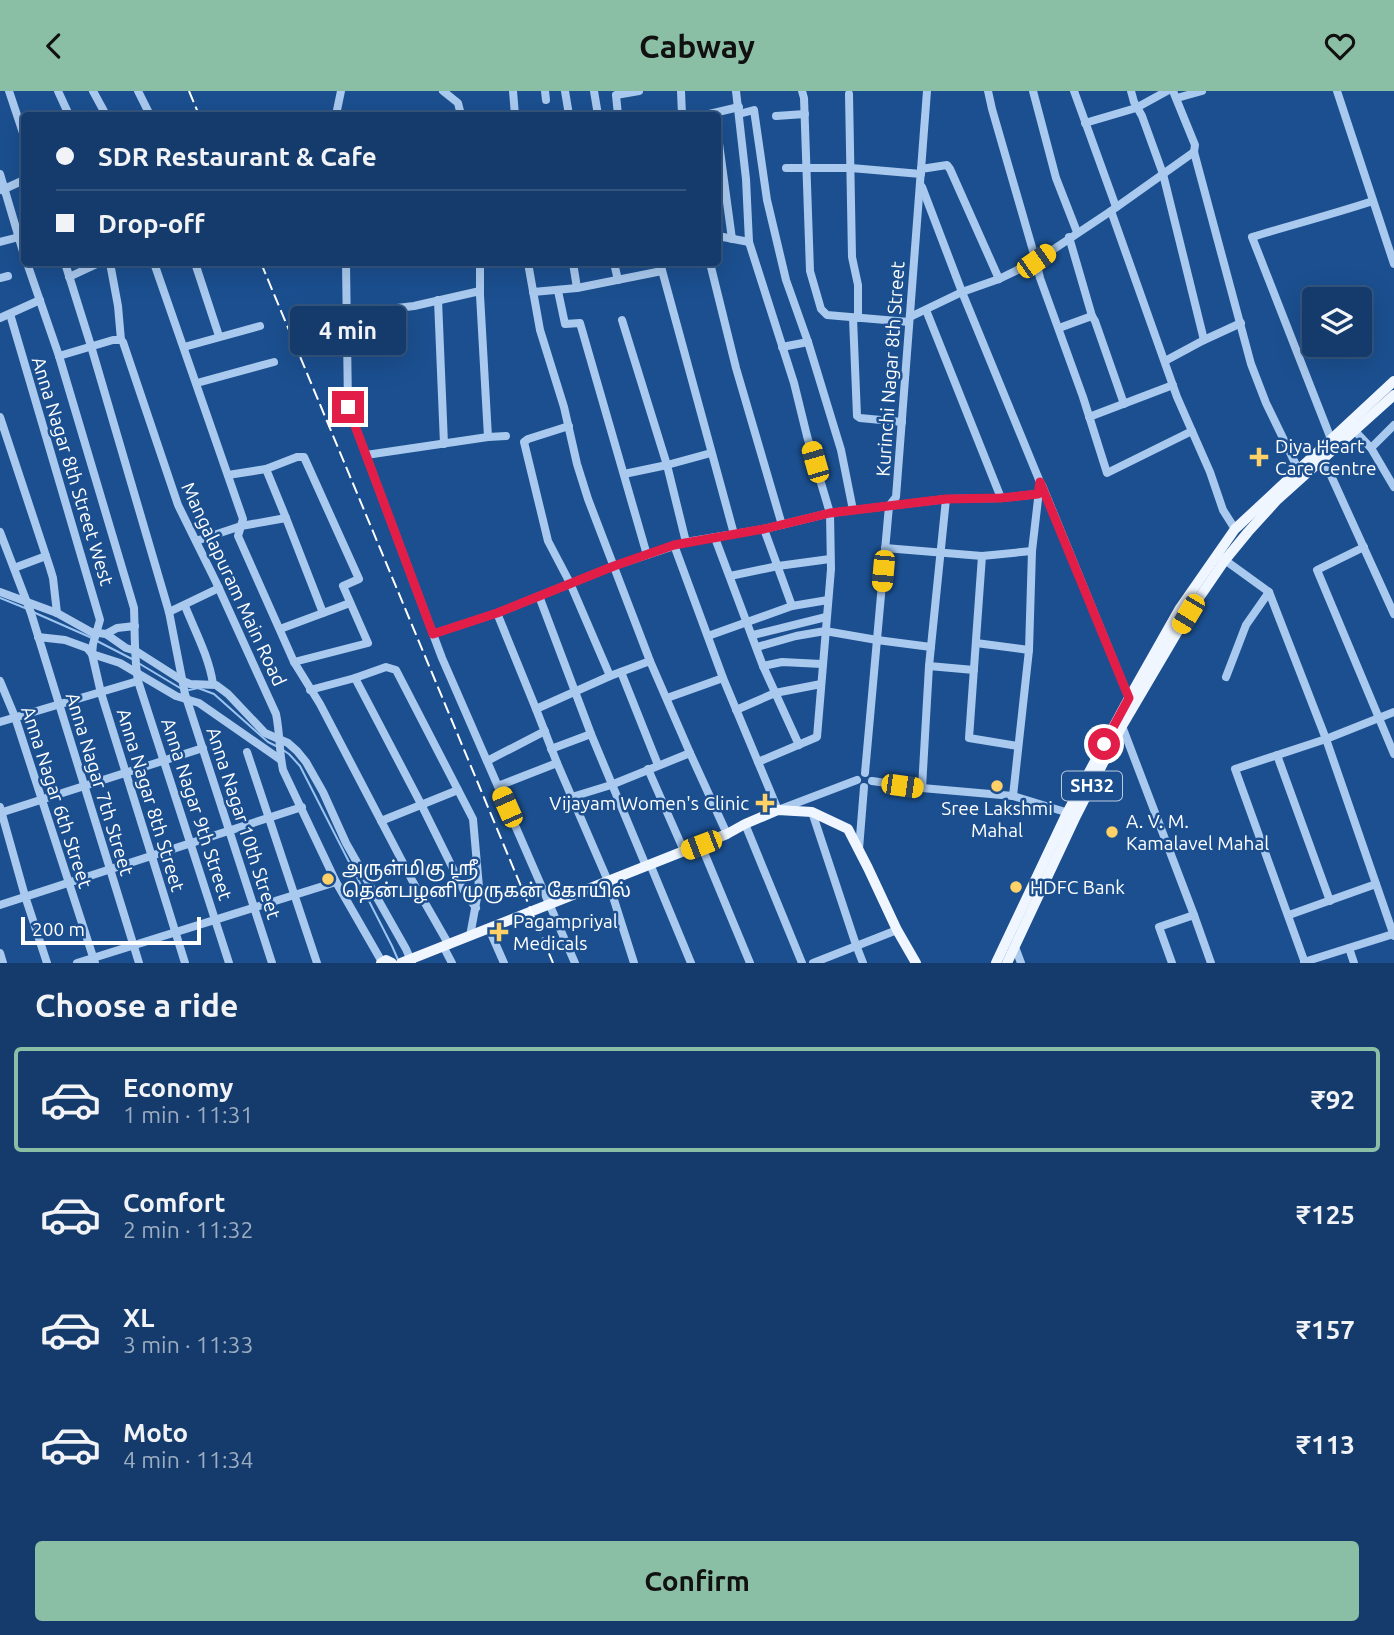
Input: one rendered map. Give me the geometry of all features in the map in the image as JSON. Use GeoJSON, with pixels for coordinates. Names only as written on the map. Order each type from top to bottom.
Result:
{"type":"FeatureCollection","features":[{"type":"Feature","properties":{"kind":"main road","name":"SH32"},"geometry":{"type":"LineString","coordinates":[[1007,963],[1072,814],[1235,529],[1394,381]]}},
{"type":"Feature","properties":{"kind":"main road","name":"SH32"},"geometry":{"type":"LineString","coordinates":[[996,963],[1129,698],[1180,608],[1221,557],[1277,500],[1394,395]]}},
{"type":"Feature","properties":{"kind":"main road"},"geometry":{"type":"LineString","coordinates":[[407,962],[701,845],[778,810],[811,812],[848,829],[916,963]]}},
{"type":"Feature","properties":{"kind":"street"},"geometry":{"type":"LineString","coordinates":[[9,91],[21,128]]}},
{"type":"Feature","properties":{"kind":"street"},"geometry":{"type":"LineString","coordinates":[[58,91],[68,112]]}},
{"type":"Feature","properties":{"kind":"street"},"geometry":{"type":"LineString","coordinates":[[93,91],[104,112]]}},
{"type":"Feature","properties":{"kind":"street"},"geometry":{"type":"LineString","coordinates":[[138,91],[148,112]]}},
{"type":"Feature","properties":{"kind":"street"},"geometry":{"type":"LineString","coordinates":[[337,112],[341,91]]}},
{"type":"Feature","properties":{"kind":"street"},"geometry":{"type":"LineString","coordinates":[[443,91],[458,103],[460,112]]}},
{"type":"Feature","properties":{"kind":"street"},"geometry":{"type":"LineString","coordinates":[[513,91],[516,112]]}},
{"type":"Feature","properties":{"kind":"street"},"geometry":{"type":"LineString","coordinates":[[565,91],[568,112]]}},
{"type":"Feature","properties":{"kind":"street"},"geometry":{"type":"LineString","coordinates":[[594,91],[598,112]]}},
{"type":"Feature","properties":{"kind":"street"},"geometry":{"type":"LineString","coordinates":[[618,112],[616,95],[639,91]]}},
{"type":"Feature","properties":{"kind":"street"},"geometry":{"type":"LineString","coordinates":[[681,91],[682,112]]}},
{"type":"Feature","properties":{"kind":"street"},"geometry":{"type":"LineString","coordinates":[[736,91],[746,179],[749,242],[794,383],[830,513],[828,600],[817,737],[758,762]]}},
{"type":"Feature","properties":{"kind":"street"},"geometry":{"type":"LineString","coordinates":[[802,91],[810,271],[823,313],[827,315],[910,320],[962,292],[999,279],[1036,261],[1194,152]]}},
{"type":"Feature","properties":{"kind":"street","name":"Kurinchi Nagar 8th Street"},"geometry":{"type":"LineString","coordinates":[[865,773],[889,506],[896,497],[928,91]]}},
{"type":"Feature","properties":{"kind":"street"},"geometry":{"type":"LineString","coordinates":[[988,91],[1040,278],[1090,417],[1107,473],[1192,431]]}},
{"type":"Feature","properties":{"kind":"street"},"geometry":{"type":"LineString","coordinates":[[1033,91],[1073,235],[1092,316],[1124,404]]}},
{"type":"Feature","properties":{"kind":"street"},"geometry":{"type":"LineString","coordinates":[[1074,91],[1172,384],[1223,509],[1235,529]]}},
{"type":"Feature","properties":{"kind":"street"},"geometry":{"type":"LineString","coordinates":[[1131,91],[1163,174],[1205,340]]}},
{"type":"Feature","properties":{"kind":"street"},"geometry":{"type":"LineString","coordinates":[[1085,123],[1136,108],[1167,91]]}},
{"type":"Feature","properties":{"kind":"street"},"geometry":{"type":"LineString","coordinates":[[1202,91],[1175,95],[1195,145],[1194,152],[1251,364],[1266,403],[1298,469]]}},
{"type":"Feature","properties":{"kind":"street"},"geometry":{"type":"LineString","coordinates":[[1337,91],[1394,264]]}},
{"type":"Feature","properties":{"kind":"street"},"geometry":{"type":"LineString","coordinates":[[849,95],[852,257],[858,285],[855,318],[857,416],[902,422]]}},
{"type":"Feature","properties":{"kind":"street"},"geometry":{"type":"LineString","coordinates":[[721,113],[754,110],[767,200],[786,280],[841,450],[853,510]]}},
{"type":"Feature","properties":{"kind":"street"},"geometry":{"type":"LineString","coordinates":[[776,116],[805,114]]}},
{"type":"Feature","properties":{"kind":"street"},"geometry":{"type":"LineString","coordinates":[[721,158],[732,239]]}},
{"type":"Feature","properties":{"kind":"street"},"geometry":{"type":"LineString","coordinates":[[786,168],[921,171],[947,165],[999,279]]}},
{"type":"Feature","properties":{"kind":"street"},"geometry":{"type":"LineString","coordinates":[[0,174],[2,190],[21,244]]}},
{"type":"Feature","properties":{"kind":"street"},"geometry":{"type":"LineString","coordinates":[[2,190],[21,181]]}},
{"type":"Feature","properties":{"kind":"street"},"geometry":{"type":"LineString","coordinates":[[920,184],[1129,698]]}},
{"type":"Feature","properties":{"kind":"street"},"geometry":{"type":"LineString","coordinates":[[1331,439],[1252,237],[1304,221],[1317,220],[1373,201]]}},
{"type":"Feature","properties":{"kind":"street"},"geometry":{"type":"LineString","coordinates":[[0,242],[19,237]]}},
{"type":"Feature","properties":{"kind":"street"},"geometry":{"type":"LineString","coordinates":[[721,237],[749,242]]}},
{"type":"Feature","properties":{"kind":"street","name":"Anna Nagar 9th Street"},"geometry":{"type":"LineString","coordinates":[[28,266],[59,356],[134,608],[136,666],[229,963]]}},
{"type":"Feature","properties":{"kind":"street","name":"Anna Nagar 10th Street"},"geometry":{"type":"LineString","coordinates":[[66,266],[169,612],[185,690],[272,963]]}},
{"type":"Feature","properties":{"kind":"street"},"geometry":{"type":"LineString","coordinates":[[69,277],[93,266]]}},
{"type":"Feature","properties":{"kind":"street","name":"Mangalapuram Main Road"},"geometry":{"type":"LineString","coordinates":[[111,266],[121,340],[178,505],[276,715],[283,770],[336,882],[385,963]]}},
{"type":"Feature","properties":{"kind":"street"},"geometry":{"type":"LineString","coordinates":[[155,266],[243,519],[238,536],[294,663],[320,704],[382,821],[446,946],[452,963]]}},
{"type":"Feature","properties":{"kind":"street"},"geometry":{"type":"LineString","coordinates":[[196,266],[219,337]]}},
{"type":"Feature","properties":{"kind":"street"},"geometry":{"type":"LineString","coordinates":[[346,266],[348,407],[433,634],[575,963]]}},
{"type":"Feature","properties":{"kind":"street"},"geometry":{"type":"LineString","coordinates":[[480,266],[488,437]]}},
{"type":"Feature","properties":{"kind":"street"},"geometry":{"type":"LineString","coordinates":[[529,266],[540,330],[588,499],[650,661],[727,834]]}},
{"type":"Feature","properties":{"kind":"street"},"geometry":{"type":"LineString","coordinates":[[573,266],[577,288]]}},
{"type":"Feature","properties":{"kind":"street"},"geometry":{"type":"LineString","coordinates":[[615,266],[618,280]]}},
{"type":"Feature","properties":{"kind":"street"},"geometry":{"type":"LineString","coordinates":[[711,266],[736,368],[782,525]]}},
{"type":"Feature","properties":{"kind":"street"},"geometry":{"type":"LineString","coordinates":[[533,292],[558,291],[618,280],[661,267],[734,534]]}},
{"type":"Feature","properties":{"kind":"street"},"geometry":{"type":"LineString","coordinates":[[346,314],[414,306],[480,291]]}},
{"type":"Feature","properties":{"kind":"street"},"geometry":{"type":"LineString","coordinates":[[558,291],[565,324],[580,323],[647,555]]}},
{"type":"Feature","properties":{"kind":"street"},"geometry":{"type":"LineString","coordinates":[[0,318],[40,300]]}},
{"type":"Feature","properties":{"kind":"street"},"geometry":{"type":"LineString","coordinates":[[438,300],[444,444]]}},
{"type":"Feature","properties":{"kind":"street"},"geometry":{"type":"LineString","coordinates":[[926,310],[1001,498]]}},
{"type":"Feature","properties":{"kind":"street","name":"Anna Nagar 8th Street West"},"geometry":{"type":"LineString","coordinates":[[10,314],[100,620],[98,637]]}},
{"type":"Feature","properties":{"kind":"street"},"geometry":{"type":"LineString","coordinates":[[1059,328],[1092,316]]}},
{"type":"Feature","properties":{"kind":"street"},"geometry":{"type":"LineString","coordinates":[[622,320],[667,465],[686,542]]}},
{"type":"Feature","properties":{"kind":"street"},"geometry":{"type":"LineString","coordinates":[[1165,361],[1241,323]]}},
{"type":"Feature","properties":{"kind":"street"},"geometry":{"type":"LineString","coordinates":[[184,347],[260,326]]}},
{"type":"Feature","properties":{"kind":"street"},"geometry":{"type":"LineString","coordinates":[[59,356],[121,340]]}},
{"type":"Feature","properties":{"kind":"street"},"geometry":{"type":"LineString","coordinates":[[782,347],[808,342]]}},
{"type":"Feature","properties":{"kind":"street"},"geometry":{"type":"LineString","coordinates":[[197,383],[274,362]]}},
{"type":"Feature","properties":{"kind":"street"},"geometry":{"type":"LineString","coordinates":[[1090,417],[1172,384]]}},
{"type":"Feature","properties":{"kind":"street"},"geometry":{"type":"LineString","coordinates":[[0,417],[47,556],[53,578],[57,613]]}},
{"type":"Feature","properties":{"kind":"street"},"geometry":{"type":"LineString","coordinates":[[1371,448],[1394,425]]}},
{"type":"Feature","properties":{"kind":"street"},"geometry":{"type":"LineString","coordinates":[[569,426],[524,442],[548,541],[570,583],[610,676]]}},
{"type":"Feature","properties":{"kind":"street"},"geometry":{"type":"LineString","coordinates":[[1354,430],[1392,476],[1394,487]]}},
{"type":"Feature","properties":{"kind":"street"},"geometry":{"type":"LineString","coordinates":[[366,456],[506,436]]}},
{"type":"Feature","properties":{"kind":"street"},"geometry":{"type":"LineString","coordinates":[[624,474],[711,453]]}},
{"type":"Feature","properties":{"kind":"street"},"geometry":{"type":"LineString","coordinates":[[228,475],[265,469],[304,457],[359,579],[343,586],[368,643],[294,663]]}},
{"type":"Feature","properties":{"kind":"street"},"geometry":{"type":"LineString","coordinates":[[1323,458],[1394,614]]}},
{"type":"Feature","properties":{"kind":"street"},"geometry":{"type":"LineString","coordinates":[[265,469],[323,613]]}},
{"type":"Feature","properties":{"kind":"street"},"geometry":{"type":"LineString","coordinates":[[1013,796],[1029,650],[1032,551],[1040,482]]}},
{"type":"Feature","properties":{"kind":"street"},"geometry":{"type":"LineString","coordinates":[[433,634],[497,613],[614,566],[686,542],[764,529],[830,513],[946,499],[1038,494]]}},
{"type":"Feature","properties":{"kind":"street"},"geometry":{"type":"LineString","coordinates":[[922,788],[929,666],[946,499]]}},
{"type":"Feature","properties":{"kind":"street"},"geometry":{"type":"LineString","coordinates":[[195,541],[241,526],[286,517]]}},
{"type":"Feature","properties":{"kind":"street"},"geometry":{"type":"LineString","coordinates":[[764,529],[792,606]]}},
{"type":"Feature","properties":{"kind":"street","name":"Anna Nagar 7th Street"},"geometry":{"type":"LineString","coordinates":[[0,531],[29,607],[139,963]]}},
{"type":"Feature","properties":{"kind":"street"},"geometry":{"type":"LineString","coordinates":[[715,538],[763,666],[799,745]]}},
{"type":"Feature","properties":{"kind":"street"},"geometry":{"type":"LineString","coordinates":[[674,545],[723,678],[778,810],[857,780],[865,773],[870,775],[872,781]]}},
{"type":"Feature","properties":{"kind":"street"},"geometry":{"type":"LineString","coordinates":[[1364,547],[1317,570],[1394,754]]}},
{"type":"Feature","properties":{"kind":"street"},"geometry":{"type":"LineString","coordinates":[[885,548],[982,556],[1032,551]]}},
{"type":"Feature","properties":{"kind":"street"},"geometry":{"type":"LineString","coordinates":[[14,568],[47,556]]}},
{"type":"Feature","properties":{"kind":"street"},"geometry":{"type":"LineString","coordinates":[[982,556],[969,739],[1018,746]]}},
{"type":"Feature","properties":{"kind":"street"},"geometry":{"type":"LineString","coordinates":[[1221,557],[1269,592],[1325,739],[1376,884],[1391,918],[1394,935],[1305,963],[1235,769],[1325,739],[1394,712]]}},
{"type":"Feature","properties":{"kind":"street"},"geometry":{"type":"LineString","coordinates":[[730,576],[830,559]]}},
{"type":"Feature","properties":{"kind":"street"},"geometry":{"type":"LineString","coordinates":[[169,612],[219,588]]}},
{"type":"Feature","properties":{"kind":"street"},"geometry":{"type":"LineString","coordinates":[[0,592],[29,607],[57,613],[98,637],[126,648],[136,666],[176,696],[190,684],[214,684],[228,694],[280,749]]}},
{"type":"Feature","properties":{"kind":"street"},"geometry":{"type":"LineString","coordinates":[[1226,677],[1246,625],[1269,592]]}},
{"type":"Feature","properties":{"kind":"street"},"geometry":{"type":"LineString","coordinates":[[539,596],[611,785],[691,963]]}},
{"type":"Feature","properties":{"kind":"street"},"geometry":{"type":"LineString","coordinates":[[708,636],[792,606],[828,600]]}},
{"type":"Feature","properties":{"kind":"street"},"geometry":{"type":"LineString","coordinates":[[280,629],[349,603]]}},
{"type":"Feature","properties":{"kind":"street"},"geometry":{"type":"LineString","coordinates":[[185,605],[214,684]]}},
{"type":"Feature","properties":{"kind":"street"},"geometry":{"type":"LineString","coordinates":[[497,613],[557,764],[608,881],[634,963]]}},
{"type":"Feature","properties":{"kind":"street"},"geometry":{"type":"LineString","coordinates":[[752,635],[826,617]]}},
{"type":"Feature","properties":{"kind":"street"},"geometry":{"type":"LineString","coordinates":[[98,637],[117,628],[135,626]]}},
{"type":"Feature","properties":{"kind":"street"},"geometry":{"type":"LineString","coordinates":[[757,647],[825,631],[931,647]]}},
{"type":"Feature","properties":{"kind":"street"},"geometry":{"type":"LineString","coordinates":[[38,637],[65,640],[87,648],[92,654],[136,666],[185,690],[199,703],[280,749],[298,751],[323,792],[407,962]]}},
{"type":"Feature","properties":{"kind":"street","name":"Anna Nagar 8th Street"},"geometry":{"type":"LineString","coordinates":[[98,637],[92,654],[101,693],[185,963]]}},
{"type":"Feature","properties":{"kind":"street"},"geometry":{"type":"LineString","coordinates":[[976,643],[1029,650]]}},
{"type":"Feature","properties":{"kind":"street"},"geometry":{"type":"LineString","coordinates":[[536,709],[650,661]]}},
{"type":"Feature","properties":{"kind":"street"},"geometry":{"type":"LineString","coordinates":[[763,666],[782,662],[822,664]]}},
{"type":"Feature","properties":{"kind":"street"},"geometry":{"type":"LineString","coordinates":[[0,722],[101,693],[136,666]]}},
{"type":"Feature","properties":{"kind":"street"},"geometry":{"type":"LineString","coordinates":[[929,666],[974,670]]}},
{"type":"Feature","properties":{"kind":"street"},"geometry":{"type":"LineString","coordinates":[[310,690],[386,667],[396,670],[474,819],[479,887],[470,936]]}},
{"type":"Feature","properties":{"kind":"street"},"geometry":{"type":"LineString","coordinates":[[621,672],[658,765]]}},
{"type":"Feature","properties":{"kind":"street"},"geometry":{"type":"LineString","coordinates":[[355,678],[475,908]]}},
{"type":"Feature","properties":{"kind":"street"},"geometry":{"type":"LineString","coordinates":[[667,698],[723,678]]}},
{"type":"Feature","properties":{"kind":"street","name":"Anna Nagar 6th Street"},"geometry":{"type":"LineString","coordinates":[[0,681],[15,717],[94,960]]}},
{"type":"Feature","properties":{"kind":"street"},"geometry":{"type":"LineString","coordinates":[[736,710],[775,693],[821,684]]}},
{"type":"Feature","properties":{"kind":"street"},"geometry":{"type":"LineString","coordinates":[[1122,726],[1211,963]]}},
{"type":"Feature","properties":{"kind":"street"},"geometry":{"type":"LineString","coordinates":[[487,761],[545,731]]}},
{"type":"Feature","properties":{"kind":"street"},"geometry":{"type":"LineString","coordinates":[[551,749],[591,734]]}},
{"type":"Feature","properties":{"kind":"street"},"geometry":{"type":"LineString","coordinates":[[47,963],[1,811],[203,748]]}},
{"type":"Feature","properties":{"kind":"street"},"geometry":{"type":"LineString","coordinates":[[247,752],[317,963]]}},
{"type":"Feature","properties":{"kind":"street"},"geometry":{"type":"LineString","coordinates":[[572,797],[611,785],[690,753]]}},
{"type":"Feature","properties":{"kind":"street"},"geometry":{"type":"LineString","coordinates":[[1277,755],[1330,901]]}},
{"type":"Feature","properties":{"kind":"street"},"geometry":{"type":"LineString","coordinates":[[498,786],[557,764]]}},
{"type":"Feature","properties":{"kind":"street"},"geometry":{"type":"LineString","coordinates":[[648,769],[684,851]]}},
{"type":"Feature","properties":{"kind":"street"},"geometry":{"type":"LineString","coordinates":[[857,780],[859,785],[864,787],[869,786],[872,781]]}},
{"type":"Feature","properties":{"kind":"street"},"geometry":{"type":"LineString","coordinates":[[872,781],[1013,796],[1072,814]]}},
{"type":"Feature","properties":{"kind":"street"},"geometry":{"type":"LineString","coordinates":[[859,849],[864,787]]}},
{"type":"Feature","properties":{"kind":"street"},"geometry":{"type":"LineString","coordinates":[[382,821],[458,790]]}},
{"type":"Feature","properties":{"kind":"street"},"geometry":{"type":"LineString","coordinates":[[0,905],[302,807]]}},
{"type":"Feature","properties":{"kind":"street"},"geometry":{"type":"LineString","coordinates":[[811,812],[863,963]]}},
{"type":"Feature","properties":{"kind":"street"},"geometry":{"type":"LineString","coordinates":[[745,824],[802,963]]}},
{"type":"Feature","properties":{"kind":"street"},"geometry":{"type":"LineString","coordinates":[[701,845],[750,963]]}},
{"type":"Feature","properties":{"kind":"street"},"geometry":{"type":"LineString","coordinates":[[77,963],[94,960],[336,882]]}},
{"type":"Feature","properties":{"kind":"street"},"geometry":{"type":"LineString","coordinates":[[1289,915],[1376,884]]}},
{"type":"Feature","properties":{"kind":"street"},"geometry":{"type":"LineString","coordinates":[[1172,963],[1160,927],[1194,915]]}},
{"type":"Feature","properties":{"kind":"street"},"geometry":{"type":"LineString","coordinates":[[489,929],[504,963]]}},
{"type":"Feature","properties":{"kind":"street"},"geometry":{"type":"LineString","coordinates":[[813,963],[897,930]]}},
{"type":"Feature","properties":{"kind":"street"},"geometry":{"type":"LineString","coordinates":[[1015,947],[1021,963]]}},
{"type":"Feature","properties":{"kind":"street"},"geometry":{"type":"LineString","coordinates":[[1349,948],[1354,963]]}},
{"type":"Feature","properties":{"kind":"street"},"geometry":{"type":"LineString","coordinates":[[0,953],[3,963]]}},
{"type":"Feature","properties":{"kind":"waterway"},"geometry":{"type":"LineString","coordinates":[[0,598],[25,608]]}},
{"type":"Feature","properties":{"kind":"waterway"},"geometry":{"type":"LineString","coordinates":[[33,612],[92,638]]}},
{"type":"Feature","properties":{"kind":"waterway"},"geometry":{"type":"LineString","coordinates":[[97,641],[132,659]]}},
{"type":"Feature","properties":{"kind":"waterway"},"geometry":{"type":"LineString","coordinates":[[140,664],[180,688]]}},
{"type":"Feature","properties":{"kind":"waterway"},"geometry":{"type":"LineString","coordinates":[[189,690],[198,688],[214,694],[268,742],[278,747]]}},
{"type":"Feature","properties":{"kind":"waterway"},"geometry":{"type":"LineString","coordinates":[[283,750],[300,766],[399,962]]}},
{"type":"Feature","properties":{"kind":"railway"},"geometry":{"type":"LineString","coordinates":[[189,91],[198,112]]}},
{"type":"Feature","properties":{"kind":"railway"},"geometry":{"type":"LineString","coordinates":[[262,266],[553,963]]}},
{"type":"Feature","properties":{"kind":"place","name":"Diya Heart Care Centre"},"geometry":{"type":"Point","coordinates":[1259,457]}},
{"type":"Feature","properties":{"kind":"place","name":"Sree Lakshmi Mahal"},"geometry":{"type":"Point","coordinates":[997,786]}},
{"type":"Feature","properties":{"kind":"place","name":"Vijayam Women's Clinic"},"geometry":{"type":"Point","coordinates":[765,803]}},
{"type":"Feature","properties":{"kind":"place","name":"A. V. M. Kamalavel Mahal"},"geometry":{"type":"Point","coordinates":[1112,832]}},
{"type":"Feature","properties":{"kind":"place","name":"அருள்மிகு ஶ்ரீ தென்பழனி முருகன் கோயில்"},"geometry":{"type":"Point","coordinates":[328,879]}},
{"type":"Feature","properties":{"kind":"place","name":"HDFC Bank"},"geometry":{"type":"Point","coordinates":[1016,887]}},
{"type":"Feature","properties":{"kind":"place","name":"Pagampriyal Medicals"},"geometry":{"type":"Point","coordinates":[499,932]}},
{"type":"Feature","properties":{"kind":"route"},"geometry":{"type":"LineString","coordinates":[[348,407],[433,634],[497,613],[674,545],[764,529],[830,513],[946,499],[1038,494],[1040,482],[1129,698],[1104,744]]}}]}
